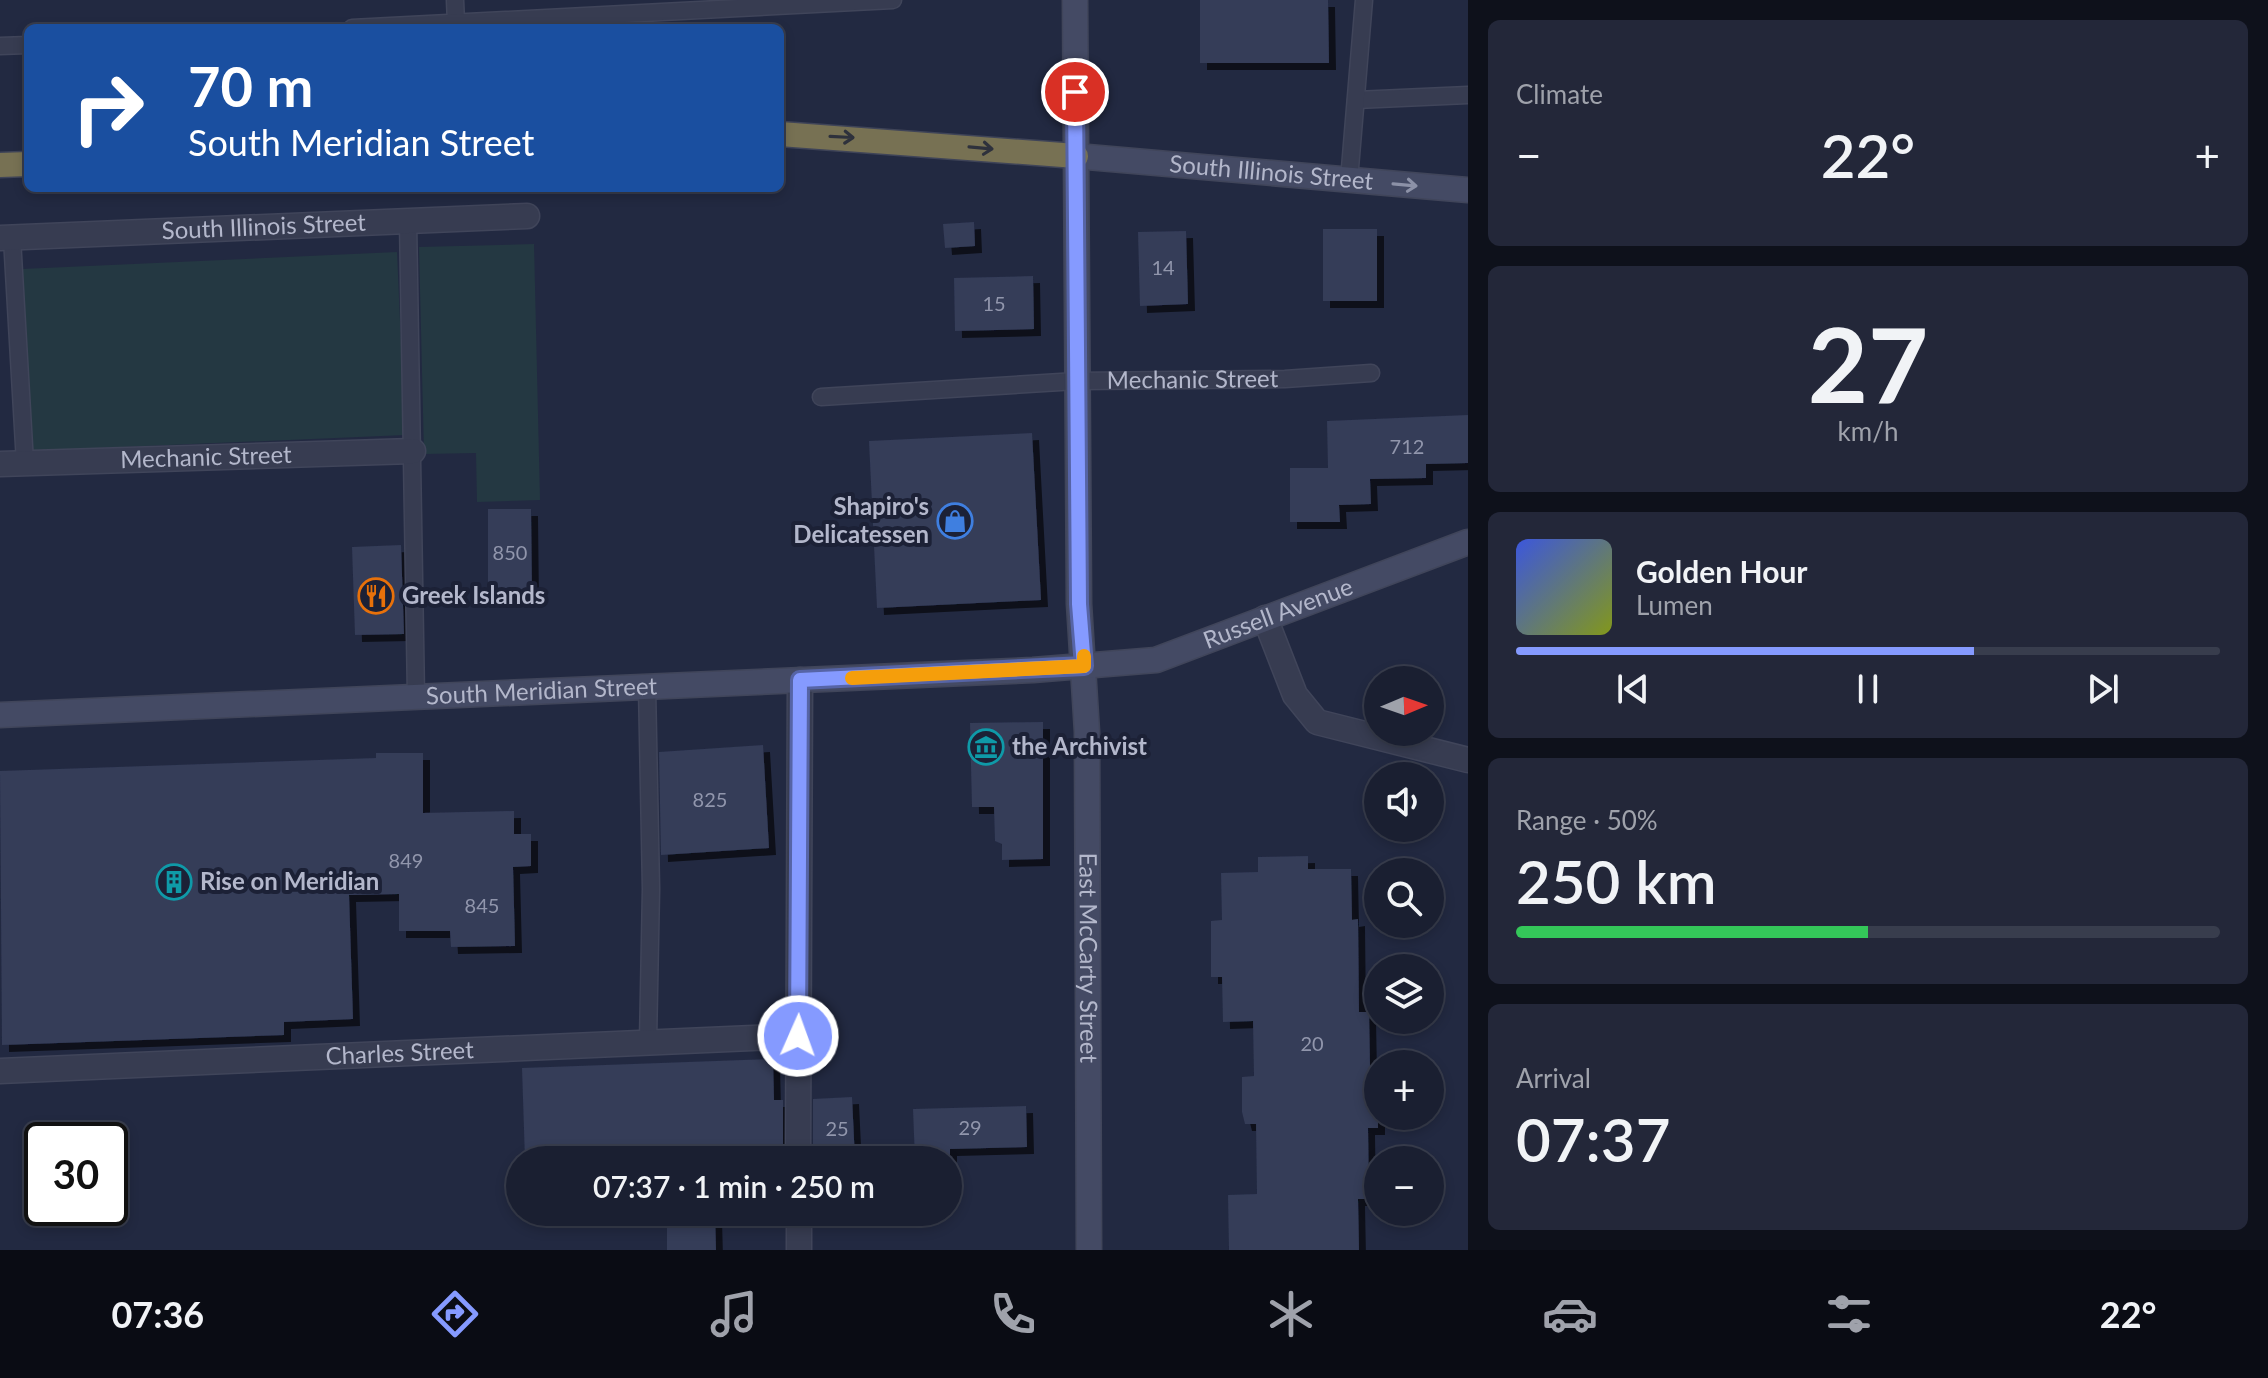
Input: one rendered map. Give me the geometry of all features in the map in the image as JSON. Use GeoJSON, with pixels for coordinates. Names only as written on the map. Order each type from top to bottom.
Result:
{"type":"FeatureCollection","features":[{"type":"Feature","properties":{"kind":"highway"},"geometry":{"type":"LineString","coordinates":[[784,134],[1076,156]]}},
{"type":"Feature","properties":{"kind":"highway"},"geometry":{"type":"LineString","coordinates":[[0,165],[24,164]]}},
{"type":"Feature","properties":{"kind":"main road","name":"East McCarty Street"},"geometry":{"type":"LineString","coordinates":[[1075,0],[1079,604],[1084,666],[1089,1250]]}},
{"type":"Feature","properties":{"kind":"main road","name":"South Illinois Street"},"geometry":{"type":"LineString","coordinates":[[1076,156],[1468,190]]}},
{"type":"Feature","properties":{"kind":"main road","name":"Russell Avenue"},"geometry":{"type":"LineString","coordinates":[[1084,666],[1156,660],[1468,542]]}},
{"type":"Feature","properties":{"kind":"main road","name":"South Meridian Street"},"geometry":{"type":"LineString","coordinates":[[0,715],[1084,666]]}},
{"type":"Feature","properties":{"kind":"street","name":"South Illinois Street"},"geometry":{"type":"LineString","coordinates":[[6,238],[527,216]]}},
{"type":"Feature","properties":{"kind":"street","name":"Mechanic Street"},"geometry":{"type":"LineString","coordinates":[[0,464],[413,451]]}},
{"type":"Feature","properties":{"kind":"street"},"geometry":{"type":"LineString","coordinates":[[1265,618],[1295,695],[1317,722],[1468,760]]}},
{"type":"Feature","properties":{"kind":"street"},"geometry":{"type":"LineString","coordinates":[[798,1146],[800,680]]}},
{"type":"Feature","properties":{"kind":"street","name":"Charles Street"},"geometry":{"type":"LineString","coordinates":[[0,1071],[798,1036]]}},
{"type":"Feature","properties":{"kind":"street"},"geometry":{"type":"LineString","coordinates":[[799,1226],[799,1250]]}},
{"type":"Feature","properties":{"kind":"lane"},"geometry":{"type":"LineString","coordinates":[[455,0],[456,23]]}},
{"type":"Feature","properties":{"kind":"lane"},"geometry":{"type":"LineString","coordinates":[[435,24],[893,0]]}},
{"type":"Feature","properties":{"kind":"lane"},"geometry":{"type":"LineString","coordinates":[[1349,180],[1364,0]]}},
{"type":"Feature","properties":{"kind":"lane"},"geometry":{"type":"LineString","coordinates":[[0,46],[24,45]]}},
{"type":"Feature","properties":{"kind":"lane"},"geometry":{"type":"LineString","coordinates":[[1356,100],[1468,95]]}},
{"type":"Feature","properties":{"kind":"lane"},"geometry":{"type":"LineString","coordinates":[[408,220],[416,697]]}},
{"type":"Feature","properties":{"kind":"lane"},"geometry":{"type":"LineString","coordinates":[[6,238],[25,463]]}},
{"type":"Feature","properties":{"kind":"lane","name":"Mechanic Street"},"geometry":{"type":"LineString","coordinates":[[821,397],[1077,381],[1285,379],[1371,373]]}},
{"type":"Feature","properties":{"kind":"lane"},"geometry":{"type":"LineString","coordinates":[[647,686],[651,889],[648,1042]]}},
{"type":"Feature","properties":{"kind":"shaded area"},"geometry":{"type":"Polygon","coordinates":[[[534,244],[540,500],[477,502],[476,453],[424,454],[419,247],[534,244]]]}},
{"type":"Feature","properties":{"kind":"shaded area"},"geometry":{"type":"Polygon","coordinates":[[[397,252],[405,435],[29,451],[22,269],[397,252]]]}},
{"type":"Feature","properties":{"kind":"building"},"geometry":{"type":"Polygon","coordinates":[[[1200,0],[1328,0],[1329,63],[1200,63],[1200,0]]]}},
{"type":"Feature","properties":{"kind":"building"},"geometry":{"type":"Polygon","coordinates":[[[974,222],[975,246],[945,248],[943,224],[974,222]]]}},
{"type":"Feature","properties":{"kind":"building"},"geometry":{"type":"Polygon","coordinates":[[[1323,229],[1377,229],[1377,301],[1323,301],[1323,229]]]}},
{"type":"Feature","properties":{"kind":"building"},"geometry":{"type":"Polygon","coordinates":[[[1186,231],[1188,304],[1140,306],[1138,232],[1186,231]]]}},
{"type":"Feature","properties":{"kind":"building"},"geometry":{"type":"Polygon","coordinates":[[[1033,276],[1034,329],[955,331],[954,278],[1033,276]]]}},
{"type":"Feature","properties":{"kind":"building"},"geometry":{"type":"Polygon","coordinates":[[[1468,415],[1468,463],[1426,464],[1426,478],[1370,479],[1371,504],[1339,505],[1340,522],[1290,522],[1290,468],[1328,468],[1327,421],[1468,415]]]}},
{"type":"Feature","properties":{"kind":"building","name":"Shapiro's Delicatessen"},"geometry":{"type":"Polygon","coordinates":[[[1032,433],[1041,600],[877,608],[869,441],[1032,433]]]}},
{"type":"Feature","properties":{"kind":"building"},"geometry":{"type":"Polygon","coordinates":[[[488,509],[531,509],[532,597],[488,597],[488,509]]]}},
{"type":"Feature","properties":{"kind":"building"},"geometry":{"type":"Polygon","coordinates":[[[401,545],[404,634],[355,635],[352,547],[401,545]]]}},
{"type":"Feature","properties":{"kind":"building"},"geometry":{"type":"Polygon","coordinates":[[[1043,722],[1043,859],[1002,860],[1002,844],[995,841],[994,807],[972,807],[970,723],[1043,722]]]}},
{"type":"Feature","properties":{"kind":"building"},"geometry":{"type":"Polygon","coordinates":[[[763,745],[769,848],[661,855],[659,752],[763,745]]]}},
{"type":"Feature","properties":{"kind":"building","name":"Rise on Meridian"},"geometry":{"type":"Polygon","coordinates":[[[376,753],[423,753],[423,813],[514,811],[514,834],[531,834],[531,866],[513,867],[515,946],[451,947],[450,931],[399,931],[399,894],[349,895],[353,1019],[284,1022],[284,1035],[2,1045],[0,771],[376,758],[376,753]]]}},
{"type":"Feature","properties":{"kind":"building"},"geometry":{"type":"Polygon","coordinates":[[[1308,856],[1308,869],[1351,869],[1352,920],[1358,919],[1359,1012],[1364,1012],[1364,1034],[1369,1034],[1370,1050],[1364,1050],[1364,1130],[1368,1130],[1368,1146],[1364,1146],[1364,1199],[1358,1199],[1359,1250],[1229,1250],[1228,1195],[1257,1194],[1256,1124],[1245,1124],[1242,1112],[1242,1077],[1254,1076],[1253,1021],[1223,1022],[1222,977],[1211,977],[1211,921],[1222,920],[1221,873],[1258,872],[1258,857],[1308,856]]]}},
{"type":"Feature","properties":{"kind":"building"},"geometry":{"type":"Polygon","coordinates":[[[773,1059],[774,1100],[783,1100],[783,1146],[525,1146],[522,1068],[773,1059]]]}},
{"type":"Feature","properties":{"kind":"building"},"geometry":{"type":"Polygon","coordinates":[[[852,1097],[854,1146],[813,1146],[813,1099],[852,1097]]]}},
{"type":"Feature","properties":{"kind":"building"},"geometry":{"type":"Polygon","coordinates":[[[1026,1106],[1027,1147],[914,1146],[913,1109],[1026,1106]]]}},
{"type":"Feature","properties":{"kind":"building"},"geometry":{"type":"Polygon","coordinates":[[[667,1226],[715,1226],[716,1250],[667,1250],[667,1226]]]}},
{"type":"Feature","properties":{"kind":"slow traffic"},"geometry":{"type":"LineString","coordinates":[[852,678],[1084,666],[1084,656]]}},
{"type":"Feature","properties":{"kind":"place","name":"Shapiro's Delicatessen"},"geometry":{"type":"Point","coordinates":[955,521]}},
{"type":"Feature","properties":{"kind":"place","name":"Greek Islands"},"geometry":{"type":"Point","coordinates":[376,596]}},
{"type":"Feature","properties":{"kind":"place","name":"the Archivist"},"geometry":{"type":"Point","coordinates":[986,747]}},
{"type":"Feature","properties":{"kind":"place","name":"Rise on Meridian"},"geometry":{"type":"Point","coordinates":[174,882]}},
{"type":"Feature","properties":{"kind":"route"},"geometry":{"type":"LineString","coordinates":[[798,1036],[800,680],[1084,666],[1079,604],[1075,92]]}}]}
